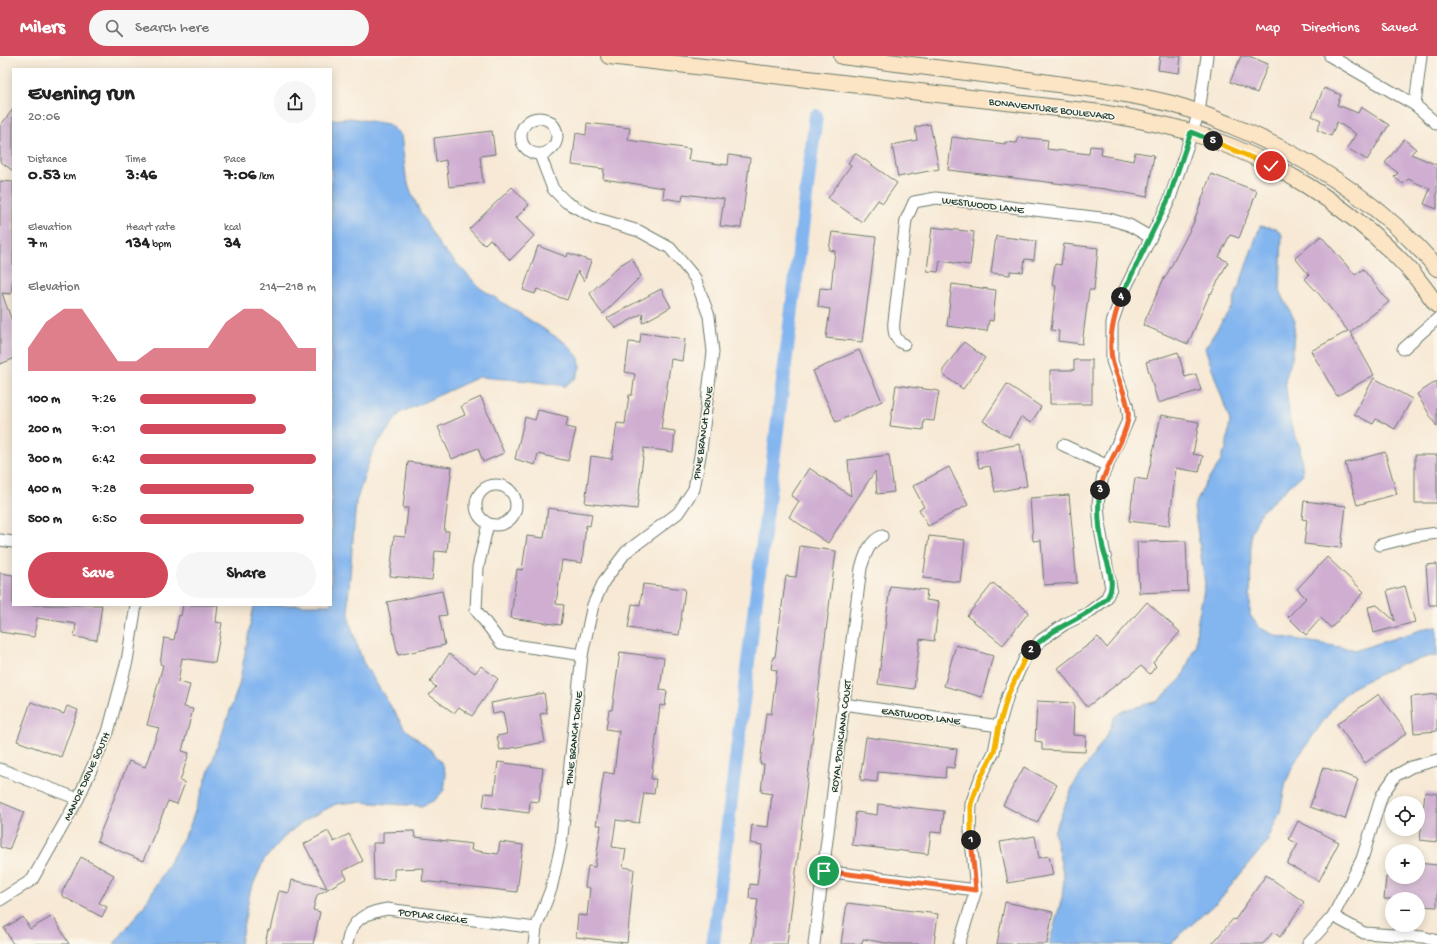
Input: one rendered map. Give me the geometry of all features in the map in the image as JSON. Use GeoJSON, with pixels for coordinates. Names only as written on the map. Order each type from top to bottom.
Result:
{"type":"FeatureCollection","features":[{"type":"Feature","properties":{"kind":"main road","name":"BONAVENTURE BOULEVARD"},"geometry":{"type":"LineString","coordinates":[[608,56],[1101,113],[1162,124],[1191,132],[1271,166],[1313,190],[1372,234],[1409,270],[1437,305]]}},
{"type":"Feature","properties":{"kind":"main road","name":"BONAVENTURE BOULEVARD"},"geometry":{"type":"LineString","coordinates":[[842,56],[1103,90],[1169,103],[1199,112],[1281,147],[1323,171],[1357,193],[1387,217],[1437,268]]}},
{"type":"Feature","properties":{"kind":"street"},"geometry":{"type":"LineString","coordinates":[[959,944],[976,890],[970,830],[971,804],[980,779],[994,752],[999,726],[1008,695],[1025,658],[1041,640],[1065,624],[1088,613],[1106,599],[1112,588],[1100,529],[1098,503],[1103,475],[1129,418],[1127,405],[1112,361],[1112,323],[1121,297],[1168,200],[1199,112],[1207,56]]}},
{"type":"Feature","properties":{"kind":"street"},"geometry":{"type":"LineString","coordinates":[[1330,56],[1415,105],[1437,124]]}},
{"type":"Feature","properties":{"kind":"street"},"geometry":{"type":"LineString","coordinates":[[1415,105],[1421,56]]}},
{"type":"Feature","properties":{"kind":"street","name":"PINE BRANCH DRIVE"},"geometry":{"type":"LineString","coordinates":[[534,944],[536,928],[551,889],[561,845],[582,655],[593,605],[604,581],[626,552],[678,513],[694,489],[701,450],[713,352],[709,316],[695,278],[670,248],[639,231],[595,218],[566,202],[553,189],[540,155]]}},
{"type":"Feature","properties":{"kind":"street","name":"WESTWOOD LANE"},"geometry":{"type":"LineString","coordinates":[[904,344],[897,340],[894,334],[894,321],[906,220],[914,202],[936,198],[1109,219],[1129,224],[1150,236]]}},
{"type":"Feature","properties":{"kind":"street"},"geometry":{"type":"LineString","coordinates":[[1403,349],[1437,320]]}},
{"type":"Feature","properties":{"kind":"street"},"geometry":{"type":"LineString","coordinates":[[1063,445],[1108,466]]}},
{"type":"Feature","properties":{"kind":"street"},"geometry":{"type":"LineString","coordinates":[[488,524],[478,567],[476,610],[501,643],[582,655]]}},
{"type":"Feature","properties":{"kind":"street"},"geometry":{"type":"LineString","coordinates":[[1380,545],[1415,536],[1437,534]]}},
{"type":"Feature","properties":{"kind":"street","name":"ROYAL POINCIANA COURT"},"geometry":{"type":"LineString","coordinates":[[814,944],[861,568],[869,547],[877,538],[882,536]]}},
{"type":"Feature","properties":{"kind":"street"},"geometry":{"type":"LineString","coordinates":[[0,540],[12,542]]}},
{"type":"Feature","properties":{"kind":"street","name":"MANOR DRIVE SOUTH"},"geometry":{"type":"LineString","coordinates":[[0,900],[32,880],[78,799],[108,732],[127,661],[136,606]]}},
{"type":"Feature","properties":{"kind":"street","name":"EASTWOOD LANE"},"geometry":{"type":"LineString","coordinates":[[844,704],[999,726]]}},
{"type":"Feature","properties":{"kind":"street"},"geometry":{"type":"LineString","coordinates":[[1308,944],[1334,916],[1362,859],[1382,796],[1395,776],[1411,767],[1437,760]]}},
{"type":"Feature","properties":{"kind":"street"},"geometry":{"type":"LineString","coordinates":[[0,769],[78,799]]}},
{"type":"Feature","properties":{"kind":"street"},"geometry":{"type":"LineString","coordinates":[[824,871],[976,890]]}},
{"type":"Feature","properties":{"kind":"street","name":"POPLAR CIRCLE"},"geometry":{"type":"LineString","coordinates":[[347,944],[348,936],[356,921],[370,912],[387,909],[536,928]]}},
{"type":"Feature","properties":{"kind":"street"},"geometry":{"type":"LineString","coordinates":[[1334,916],[1364,933],[1423,937],[1437,941]]}},
{"type":"Feature","properties":{"kind":"water"},"geometry":{"type":"Polygon","coordinates":[[[350,118],[388,124],[401,135],[406,177],[411,192],[421,214],[440,246],[480,288],[567,344],[579,358],[580,367],[576,378],[565,386],[530,381],[479,377],[400,413],[373,450],[356,502],[348,599],[350,623],[363,662],[405,729],[433,752],[443,765],[446,776],[444,790],[435,800],[422,806],[357,802],[336,804],[305,820],[286,835],[264,860],[250,892],[240,944],[114,944],[144,906],[189,828],[239,685],[254,606],[332,606],[332,120],[350,118]]]}},
{"type":"Feature","properties":{"kind":"water"},"geometry":{"type":"Polygon","coordinates":[[[1260,226],[1276,228],[1282,235],[1280,291],[1295,321],[1292,359],[1285,380],[1290,422],[1300,447],[1303,474],[1261,512],[1251,533],[1250,615],[1260,628],[1277,636],[1357,650],[1437,626],[1437,657],[1432,656],[1401,664],[1351,688],[1336,703],[1296,760],[1286,782],[1280,812],[1267,842],[1220,899],[1170,944],[1049,944],[1062,898],[1064,877],[1054,832],[1073,786],[1108,733],[1115,716],[1125,710],[1158,701],[1182,678],[1196,644],[1197,625],[1205,584],[1194,507],[1205,484],[1221,461],[1222,455],[1226,449],[1230,421],[1205,348],[1232,306],[1260,226]]]}},
{"type":"Feature","properties":{"kind":"building"},"geometry":{"type":"Polygon","coordinates":[[[1160,56],[1181,56],[1179,73],[1158,70],[1160,56]]]}},
{"type":"Feature","properties":{"kind":"building"},"geometry":{"type":"Polygon","coordinates":[[[1241,56],[1249,56],[1268,64],[1257,93],[1230,82],[1241,56]]]}},
{"type":"Feature","properties":{"kind":"building"},"geometry":{"type":"Polygon","coordinates":[[[1324,88],[1341,95],[1337,105],[1358,113],[1361,107],[1389,125],[1367,160],[1347,148],[1356,134],[1337,122],[1331,136],[1317,130],[1321,120],[1312,116],[1324,88]]]}},
{"type":"Feature","properties":{"kind":"building"},"geometry":{"type":"Polygon","coordinates":[[[12,110],[12,170],[0,161],[0,126],[12,110]]]}},
{"type":"Feature","properties":{"kind":"building"},"geometry":{"type":"Polygon","coordinates":[[[587,123],[630,128],[628,140],[690,149],[688,160],[728,165],[729,155],[750,158],[741,228],[720,226],[724,199],[683,194],[682,201],[663,198],[664,188],[603,179],[604,169],[572,165],[576,133],[586,135],[587,123]]]}},
{"type":"Feature","properties":{"kind":"building"},"geometry":{"type":"Polygon","coordinates":[[[930,124],[939,169],[898,177],[892,145],[917,140],[915,127],[930,124]]]}},
{"type":"Feature","properties":{"kind":"building"},"geometry":{"type":"Polygon","coordinates":[[[492,131],[495,154],[480,156],[483,183],[449,187],[446,160],[436,162],[434,138],[492,131]]]}},
{"type":"Feature","properties":{"kind":"building"},"geometry":{"type":"Polygon","coordinates":[[[952,137],[1005,144],[1005,142],[1017,143],[1018,137],[1048,140],[1047,149],[1089,154],[1090,146],[1102,147],[1101,155],[1133,161],[1135,152],[1154,155],[1147,197],[1105,189],[948,170],[952,137]]]}},
{"type":"Feature","properties":{"kind":"building"},"geometry":{"type":"Polygon","coordinates":[[[1404,139],[1416,149],[1411,154],[1437,165],[1437,209],[1424,204],[1430,189],[1408,179],[1403,184],[1394,177],[1398,173],[1385,163],[1404,139]]]}},
{"type":"Feature","properties":{"kind":"building"},"geometry":{"type":"Polygon","coordinates":[[[855,153],[897,183],[883,203],[878,200],[862,222],[828,198],[851,165],[848,163],[855,153]]]}},
{"type":"Feature","properties":{"kind":"building"},"geometry":{"type":"Polygon","coordinates":[[[1211,174],[1257,191],[1239,238],[1230,235],[1219,257],[1228,262],[1211,294],[1210,293],[1188,344],[1143,325],[1164,278],[1193,224],[1211,174]]]}},
{"type":"Feature","properties":{"kind":"building"},"geometry":{"type":"Polygon","coordinates":[[[0,181],[12,182],[12,286],[11,294],[2,293],[12,321],[12,359],[0,364],[0,181]]]}},
{"type":"Feature","properties":{"kind":"building"},"geometry":{"type":"Polygon","coordinates":[[[512,187],[529,205],[516,218],[534,236],[510,260],[490,239],[484,245],[469,229],[512,187]]]}},
{"type":"Feature","properties":{"kind":"building"},"geometry":{"type":"Polygon","coordinates":[[[932,227],[974,232],[970,265],[940,261],[938,272],[927,271],[932,227]]]}},
{"type":"Feature","properties":{"kind":"building"},"geometry":{"type":"Polygon","coordinates":[[[832,232],[876,237],[862,342],[826,338],[830,309],[818,307],[820,288],[831,289],[835,251],[829,250],[832,232]]]}},
{"type":"Feature","properties":{"kind":"building"},"geometry":{"type":"Polygon","coordinates":[[[996,236],[1036,241],[1034,260],[1025,259],[1023,272],[1010,271],[1010,275],[991,273],[996,236]]]}},
{"type":"Feature","properties":{"kind":"building"},"geometry":{"type":"Polygon","coordinates":[[[1321,236],[1355,275],[1363,269],[1389,302],[1350,332],[1374,375],[1337,396],[1311,351],[1348,331],[1319,294],[1305,279],[1309,275],[1295,258],[1321,236]]]}},
{"type":"Feature","properties":{"kind":"building"},"geometry":{"type":"Polygon","coordinates":[[[1064,244],[1098,248],[1094,290],[1089,290],[1082,344],[1058,341],[1059,331],[1051,330],[1056,286],[1052,285],[1055,264],[1061,265],[1064,244]]]}},
{"type":"Feature","properties":{"kind":"building"},"geometry":{"type":"Polygon","coordinates":[[[538,246],[567,257],[568,253],[591,261],[584,281],[578,271],[567,300],[537,289],[535,294],[523,290],[538,246]]]}},
{"type":"Feature","properties":{"kind":"building"},"geometry":{"type":"Polygon","coordinates":[[[632,258],[641,276],[603,314],[590,293],[620,265],[632,258]]]}},
{"type":"Feature","properties":{"kind":"building"},"geometry":{"type":"Polygon","coordinates":[[[952,284],[996,290],[993,321],[989,320],[987,331],[947,326],[952,284]]]}},
{"type":"Feature","properties":{"kind":"building"},"geometry":{"type":"Polygon","coordinates":[[[661,289],[671,307],[642,323],[643,313],[616,328],[607,318],[661,289]]]}},
{"type":"Feature","properties":{"kind":"building"},"geometry":{"type":"Polygon","coordinates":[[[641,333],[685,339],[682,361],[671,359],[661,429],[675,431],[673,452],[644,448],[637,509],[585,503],[591,456],[612,459],[617,423],[625,424],[629,395],[632,395],[635,374],[625,372],[629,342],[640,343],[641,333]]]}},
{"type":"Feature","properties":{"kind":"building"},"geometry":{"type":"Polygon","coordinates":[[[964,342],[985,358],[963,389],[943,375],[943,370],[964,342]]]}},
{"type":"Feature","properties":{"kind":"building"},"geometry":{"type":"Polygon","coordinates":[[[859,350],[882,401],[836,422],[813,371],[859,350]]]}},
{"type":"Feature","properties":{"kind":"building"},"geometry":{"type":"Polygon","coordinates":[[[1178,352],[1185,377],[1196,374],[1201,390],[1158,403],[1146,362],[1178,352]]]}},
{"type":"Feature","properties":{"kind":"building"},"geometry":{"type":"Polygon","coordinates":[[[1074,360],[1092,360],[1092,404],[1050,404],[1050,370],[1074,370],[1074,360]]]}},
{"type":"Feature","properties":{"kind":"building"},"geometry":{"type":"Polygon","coordinates":[[[1374,378],[1412,399],[1395,429],[1376,419],[1373,424],[1354,414],[1374,378]]]}},
{"type":"Feature","properties":{"kind":"building"},"geometry":{"type":"Polygon","coordinates":[[[1437,381],[1437,427],[1417,394],[1437,381]]]}},
{"type":"Feature","properties":{"kind":"building"},"geometry":{"type":"Polygon","coordinates":[[[1007,384],[1041,407],[1031,423],[1021,417],[1009,437],[983,421],[1007,384]]]}},
{"type":"Feature","properties":{"kind":"building"},"geometry":{"type":"Polygon","coordinates":[[[896,385],[939,391],[934,421],[924,420],[923,430],[890,426],[896,385]]]}},
{"type":"Feature","properties":{"kind":"building"},"geometry":{"type":"Polygon","coordinates":[[[481,397],[504,453],[483,462],[478,448],[452,459],[438,427],[465,415],[461,406],[481,397]]]}},
{"type":"Feature","properties":{"kind":"building"},"geometry":{"type":"Polygon","coordinates":[[[538,410],[568,417],[566,427],[576,429],[568,461],[538,454],[535,465],[515,459],[525,417],[535,420],[538,410]]]}},
{"type":"Feature","properties":{"kind":"building"},"geometry":{"type":"Polygon","coordinates":[[[1161,415],[1199,422],[1193,454],[1203,456],[1199,472],[1176,468],[1169,526],[1129,521],[1135,478],[1147,480],[1161,415]]]}},
{"type":"Feature","properties":{"kind":"building"},"geometry":{"type":"Polygon","coordinates":[[[1020,444],[1027,486],[995,492],[990,466],[979,468],[976,452],[1020,444]]]}},
{"type":"Feature","properties":{"kind":"building"},"geometry":{"type":"Polygon","coordinates":[[[1385,452],[1397,494],[1357,505],[1345,463],[1385,452]]]}},
{"type":"Feature","properties":{"kind":"building"},"geometry":{"type":"Polygon","coordinates":[[[889,455],[894,492],[877,494],[875,471],[828,543],[789,517],[799,501],[791,496],[809,468],[851,496],[848,460],[889,455]]]}},
{"type":"Feature","properties":{"kind":"building"},"geometry":{"type":"Polygon","coordinates":[[[1415,455],[1437,455],[1437,503],[1415,503],[1415,455]]]}},
{"type":"Feature","properties":{"kind":"building"},"geometry":{"type":"Polygon","coordinates":[[[408,462],[452,467],[444,531],[449,531],[447,552],[435,551],[432,580],[390,576],[394,536],[405,537],[408,508],[403,508],[408,462]]]}},
{"type":"Feature","properties":{"kind":"building"},"geometry":{"type":"Polygon","coordinates":[[[949,467],[968,505],[928,526],[919,509],[924,507],[913,486],[949,467]]]}},
{"type":"Feature","properties":{"kind":"building"},"geometry":{"type":"Polygon","coordinates":[[[1069,495],[1077,583],[1044,585],[1041,540],[1033,541],[1030,498],[1069,495]]]}},
{"type":"Feature","properties":{"kind":"building"},"geometry":{"type":"Polygon","coordinates":[[[1304,501],[1346,506],[1341,548],[1304,544],[1307,520],[1302,519],[1304,501]]]}},
{"type":"Feature","properties":{"kind":"building"},"geometry":{"type":"Polygon","coordinates":[[[548,508],[592,514],[590,526],[586,525],[582,563],[562,560],[556,604],[564,605],[561,625],[511,618],[517,569],[522,570],[527,536],[544,538],[548,508]]]}},
{"type":"Feature","properties":{"kind":"building"},"geometry":{"type":"Polygon","coordinates":[[[929,536],[965,540],[960,582],[923,578],[929,536]]]}},
{"type":"Feature","properties":{"kind":"building"},"geometry":{"type":"Polygon","coordinates":[[[1186,541],[1188,591],[1139,593],[1137,542],[1186,541]]]}},
{"type":"Feature","properties":{"kind":"building"},"geometry":{"type":"Polygon","coordinates":[[[800,546],[836,551],[787,944],[752,944],[758,899],[749,898],[750,884],[757,885],[762,845],[750,843],[752,825],[768,827],[772,794],[761,792],[764,764],[760,764],[766,713],[771,714],[777,670],[771,669],[773,657],[775,657],[786,576],[796,577],[800,546]]]}},
{"type":"Feature","properties":{"kind":"building"},"geometry":{"type":"Polygon","coordinates":[[[1327,557],[1364,592],[1331,628],[1321,618],[1306,635],[1288,617],[1306,598],[1297,589],[1327,557]]]}},
{"type":"Feature","properties":{"kind":"building"},"geometry":{"type":"Polygon","coordinates":[[[1437,564],[1437,605],[1429,605],[1426,565],[1437,564]]]}},
{"type":"Feature","properties":{"kind":"building"},"geometry":{"type":"Polygon","coordinates":[[[0,573],[12,575],[12,606],[102,606],[97,640],[74,637],[76,624],[37,618],[34,637],[0,632],[0,573]]]}},
{"type":"Feature","properties":{"kind":"building"},"geometry":{"type":"Polygon","coordinates":[[[993,583],[1029,612],[1003,645],[967,616],[993,583]]]}},
{"type":"Feature","properties":{"kind":"building"},"geometry":{"type":"Polygon","coordinates":[[[643,584],[685,589],[679,635],[628,628],[632,604],[640,605],[643,584]]]}},
{"type":"Feature","properties":{"kind":"building"},"geometry":{"type":"Polygon","coordinates":[[[890,586],[927,590],[926,600],[939,602],[934,641],[920,639],[914,689],[878,684],[890,586]]]}},
{"type":"Feature","properties":{"kind":"building"},"geometry":{"type":"Polygon","coordinates":[[[1405,586],[1415,622],[1374,633],[1368,607],[1377,605],[1395,621],[1387,591],[1405,586]]]}},
{"type":"Feature","properties":{"kind":"building"},"geometry":{"type":"Polygon","coordinates":[[[442,591],[447,615],[439,616],[445,645],[398,655],[387,602],[442,591]]]}},
{"type":"Feature","properties":{"kind":"building"},"geometry":{"type":"Polygon","coordinates":[[[1147,602],[1180,632],[1153,663],[1156,666],[1150,674],[1141,666],[1087,707],[1058,668],[1098,637],[1107,648],[1147,602]]]}},
{"type":"Feature","properties":{"kind":"building"},"geometry":{"type":"Polygon","coordinates":[[[183,606],[218,606],[216,622],[222,623],[215,663],[182,658],[178,682],[190,685],[184,707],[193,709],[182,751],[189,753],[180,781],[185,783],[177,804],[168,801],[143,861],[97,841],[129,761],[145,767],[159,728],[147,725],[163,665],[160,664],[164,638],[174,640],[179,615],[181,616],[183,606]]]}},
{"type":"Feature","properties":{"kind":"building"},"geometry":{"type":"Polygon","coordinates":[[[956,645],[993,656],[982,697],[944,686],[956,645]]]}},
{"type":"Feature","properties":{"kind":"building"},"geometry":{"type":"Polygon","coordinates":[[[620,652],[664,658],[660,690],[667,691],[665,706],[660,705],[651,779],[656,779],[654,794],[644,793],[639,823],[616,820],[612,847],[626,849],[623,867],[634,869],[627,943],[576,937],[578,915],[587,916],[590,888],[585,887],[588,866],[595,867],[601,825],[596,825],[604,772],[614,774],[619,731],[606,729],[609,710],[612,710],[620,652]]]}},
{"type":"Feature","properties":{"kind":"building"},"geometry":{"type":"Polygon","coordinates":[[[449,654],[475,673],[481,666],[498,679],[472,716],[459,707],[454,713],[429,695],[436,687],[430,682],[449,654]]]}},
{"type":"Feature","properties":{"kind":"building"},"geometry":{"type":"Polygon","coordinates":[[[544,693],[547,713],[540,714],[545,742],[500,750],[497,736],[507,734],[503,712],[493,714],[491,703],[544,693]]]}},
{"type":"Feature","properties":{"kind":"building"},"geometry":{"type":"Polygon","coordinates":[[[1379,694],[1407,733],[1365,763],[1337,724],[1379,694]]]}},
{"type":"Feature","properties":{"kind":"building"},"geometry":{"type":"Polygon","coordinates":[[[1437,694],[1437,731],[1414,733],[1411,697],[1437,694]]]}},
{"type":"Feature","properties":{"kind":"building"},"geometry":{"type":"Polygon","coordinates":[[[1037,701],[1074,703],[1073,735],[1086,736],[1085,752],[1042,750],[1042,742],[1035,741],[1037,701]]]}},
{"type":"Feature","properties":{"kind":"building"},"geometry":{"type":"Polygon","coordinates":[[[31,702],[64,714],[67,706],[78,710],[61,757],[17,741],[31,702]]]}},
{"type":"Feature","properties":{"kind":"building"},"geometry":{"type":"Polygon","coordinates":[[[866,737],[957,749],[954,768],[946,767],[945,778],[878,772],[877,782],[860,780],[866,737]]]}},
{"type":"Feature","properties":{"kind":"building"},"geometry":{"type":"Polygon","coordinates":[[[498,762],[543,768],[539,802],[530,801],[529,813],[483,807],[485,793],[494,794],[498,762]]]}},
{"type":"Feature","properties":{"kind":"building"},"geometry":{"type":"Polygon","coordinates":[[[1024,767],[1057,785],[1037,823],[1003,805],[1024,767]]]}},
{"type":"Feature","properties":{"kind":"building"},"geometry":{"type":"Polygon","coordinates":[[[1323,767],[1358,779],[1345,819],[1310,807],[1323,767]]]}},
{"type":"Feature","properties":{"kind":"building"},"geometry":{"type":"Polygon","coordinates":[[[1425,792],[1437,794],[1437,842],[1420,840],[1420,836],[1425,836],[1425,792]]]}},
{"type":"Feature","properties":{"kind":"building"},"geometry":{"type":"Polygon","coordinates":[[[0,802],[24,812],[9,850],[0,847],[0,802]]]}},
{"type":"Feature","properties":{"kind":"building"},"geometry":{"type":"Polygon","coordinates":[[[878,804],[944,811],[942,833],[931,832],[928,854],[852,845],[856,812],[877,815],[878,804]]]}},
{"type":"Feature","properties":{"kind":"building"},"geometry":{"type":"Polygon","coordinates":[[[1298,821],[1339,842],[1319,881],[1287,864],[1298,844],[1289,839],[1298,821]]]}},
{"type":"Feature","properties":{"kind":"building"},"geometry":{"type":"Polygon","coordinates":[[[328,831],[334,842],[349,834],[363,861],[343,871],[347,878],[317,895],[313,910],[320,912],[313,944],[265,944],[268,930],[270,930],[279,891],[289,893],[292,880],[327,888],[304,844],[328,831]]]}},
{"type":"Feature","properties":{"kind":"building"},"geometry":{"type":"Polygon","coordinates":[[[414,831],[415,837],[472,844],[471,850],[498,854],[500,842],[523,845],[517,892],[422,881],[424,868],[394,869],[394,879],[374,880],[373,843],[383,843],[383,832],[414,831]]]}},
{"type":"Feature","properties":{"kind":"building"},"geometry":{"type":"Polygon","coordinates":[[[1035,836],[1039,858],[1049,856],[1053,875],[1008,883],[1000,842],[1035,836]]]}},
{"type":"Feature","properties":{"kind":"building"},"geometry":{"type":"Polygon","coordinates":[[[81,857],[114,875],[99,903],[107,907],[102,917],[62,896],[62,892],[81,857]]]}},
{"type":"Feature","properties":{"kind":"building"},"geometry":{"type":"Polygon","coordinates":[[[1425,864],[1437,865],[1437,907],[1425,906],[1425,892],[1385,892],[1384,899],[1385,884],[1425,884],[1425,864]]]}},
{"type":"Feature","properties":{"kind":"building"},"geometry":{"type":"Polygon","coordinates":[[[1266,875],[1304,902],[1280,937],[1273,932],[1263,944],[1212,944],[1233,919],[1235,920],[1266,875]]]}},
{"type":"Feature","properties":{"kind":"building"},"geometry":{"type":"Polygon","coordinates":[[[1005,902],[1053,912],[1047,944],[997,944],[1005,902]]]}},
{"type":"Feature","properties":{"kind":"building"},"geometry":{"type":"Polygon","coordinates":[[[847,903],[938,914],[934,944],[892,944],[863,939],[862,944],[841,944],[847,903]]]}},
{"type":"Feature","properties":{"kind":"building"},"geometry":{"type":"Polygon","coordinates":[[[53,916],[69,944],[13,944],[4,928],[23,917],[30,929],[53,916]]]}},
{"type":"Feature","properties":{"kind":"waterway"},"geometry":{"type":"LineString","coordinates":[[713,944],[816,116]]}},
{"type":"Feature","properties":{"kind":"route"},"geometry":{"type":"LineString","coordinates":[[824,871],[976,890],[970,830],[971,804],[980,779],[994,752],[999,726],[1008,695],[1025,658],[1041,640],[1065,624],[1088,613],[1106,599],[1112,588],[1110,572],[1103,548],[1098,503],[1103,475],[1124,432],[1129,418],[1127,405],[1112,361],[1112,323],[1121,297],[1168,200],[1191,132],[1271,166]]}}]}
